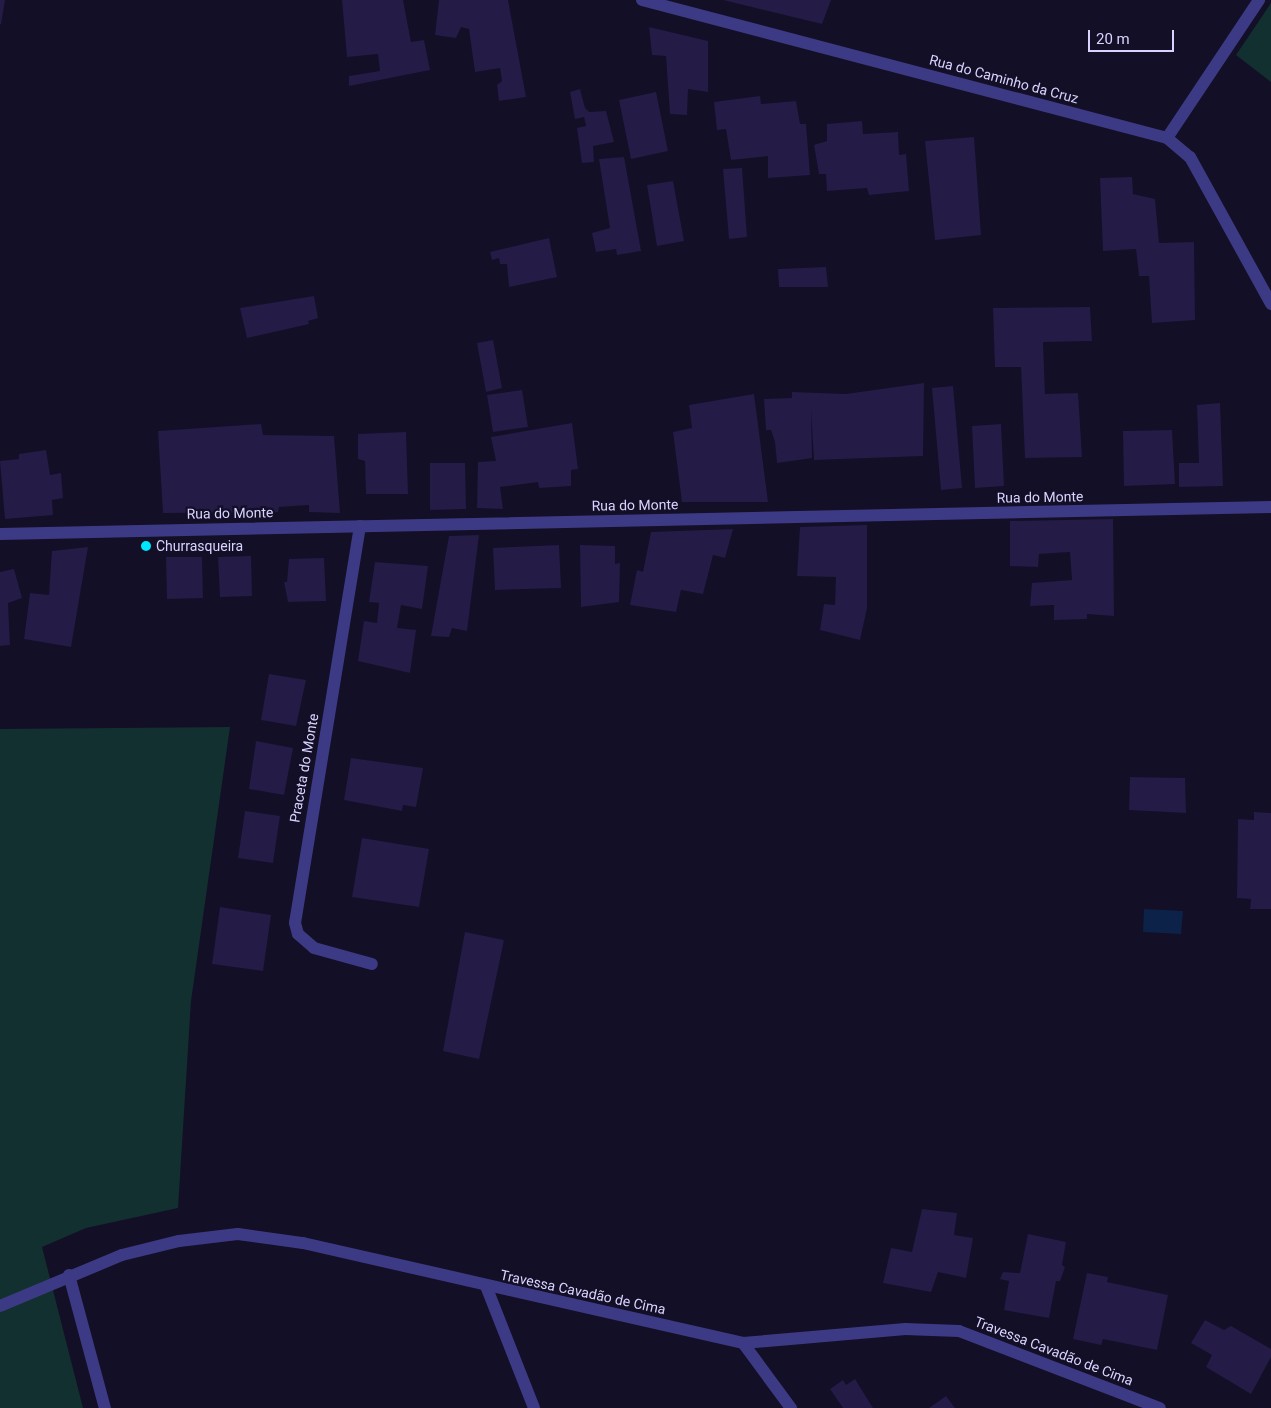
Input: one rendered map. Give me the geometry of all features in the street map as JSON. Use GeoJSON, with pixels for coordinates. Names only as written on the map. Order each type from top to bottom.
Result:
{"type":"FeatureCollection","features":[{"type":"Feature","properties":{"kind":"street","name":"Rua do Caminho da Cruz"},"geometry":{"type":"LineString","coordinates":[[642,0],[1167,138],[1190,157],[1271,304]]}},
{"type":"Feature","properties":{"kind":"street"},"geometry":{"type":"LineString","coordinates":[[1167,138],[1259,0]]}},
{"type":"Feature","properties":{"kind":"street","name":"Rua do Monte"},"geometry":{"type":"LineString","coordinates":[[0,534],[1271,507]]}},
{"type":"Feature","properties":{"kind":"street","name":"Praceta do Monte"},"geometry":{"type":"LineString","coordinates":[[360,526],[295,923],[298,934],[314,948],[372,964]]}},
{"type":"Feature","properties":{"kind":"street","name":"Travessa Cavadão de Cima"},"geometry":{"type":"LineString","coordinates":[[0,1306],[69,1275],[179,1241],[238,1234],[303,1242],[486,1286],[743,1342],[904,1329],[958,1331],[1160,1408]]}},
{"type":"Feature","properties":{"kind":"street"},"geometry":{"type":"LineString","coordinates":[[69,1275],[105,1408]]}},
{"type":"Feature","properties":{"kind":"street"},"geometry":{"type":"LineString","coordinates":[[486,1286],[534,1408]]}},
{"type":"Feature","properties":{"kind":"street"},"geometry":{"type":"LineString","coordinates":[[743,1342],[791,1408]]}},
{"type":"Feature","properties":{"kind":"green space"},"geometry":{"type":"Polygon","coordinates":[[[1271,3],[1271,82],[1236,55],[1271,3]]]}},
{"type":"Feature","properties":{"kind":"green space"},"geometry":{"type":"Polygon","coordinates":[[[230,727],[191,1001],[178,1208],[86,1228],[42,1247],[83,1408],[0,1408],[0,729],[230,727]]]}},
{"type":"Feature","properties":{"kind":"water"},"geometry":{"type":"Polygon","coordinates":[[[1144,909],[1183,911],[1181,934],[1143,932],[1144,909]]]}},
{"type":"Feature","properties":{"kind":"building"},"geometry":{"type":"Polygon","coordinates":[[[0,0],[5,0],[1,24],[0,24],[0,0]]]}},
{"type":"Feature","properties":{"kind":"building"},"geometry":{"type":"Polygon","coordinates":[[[342,0],[403,0],[411,42],[424,40],[430,70],[349,86],[349,76],[380,71],[378,54],[347,57],[342,0]]]}},
{"type":"Feature","properties":{"kind":"building"},"geometry":{"type":"Polygon","coordinates":[[[439,0],[508,0],[526,97],[499,101],[497,85],[502,81],[500,68],[475,72],[469,29],[461,27],[456,38],[435,35],[439,0]]]}},
{"type":"Feature","properties":{"kind":"building"},"geometry":{"type":"Polygon","coordinates":[[[723,0],[831,0],[822,24],[723,0]]]}},
{"type":"Feature","properties":{"kind":"building"},"geometry":{"type":"Polygon","coordinates":[[[649,27],[708,41],[708,92],[688,89],[687,115],[670,114],[666,56],[652,55],[649,27]]]}},
{"type":"Feature","properties":{"kind":"building"},"geometry":{"type":"Polygon","coordinates":[[[580,89],[585,108],[589,112],[606,111],[614,142],[593,146],[594,162],[582,163],[577,128],[586,126],[584,117],[575,119],[570,92],[580,89]]]}},
{"type":"Feature","properties":{"kind":"building"},"geometry":{"type":"Polygon","coordinates":[[[656,92],[668,151],[631,159],[619,100],[656,92]]]}},
{"type":"Feature","properties":{"kind":"building"},"geometry":{"type":"Polygon","coordinates":[[[760,96],[761,104],[796,101],[800,124],[806,124],[810,175],[768,178],[768,156],[731,160],[726,129],[717,130],[714,102],[760,96]]]}},
{"type":"Feature","properties":{"kind":"building"},"geometry":{"type":"Polygon","coordinates":[[[862,121],[863,134],[898,132],[899,155],[906,154],[909,191],[869,195],[867,188],[827,191],[826,174],[819,174],[814,145],[827,141],[827,124],[862,121]]]}},
{"type":"Feature","properties":{"kind":"building"},"geometry":{"type":"Polygon","coordinates":[[[974,137],[981,235],[935,240],[925,141],[974,137]]]}},
{"type":"Feature","properties":{"kind":"building"},"geometry":{"type":"Polygon","coordinates":[[[624,157],[641,251],[617,255],[616,249],[596,252],[592,233],[610,228],[599,159],[624,157]]]}},
{"type":"Feature","properties":{"kind":"building"},"geometry":{"type":"Polygon","coordinates":[[[742,168],[747,237],[729,239],[723,169],[742,168]]]}},
{"type":"Feature","properties":{"kind":"building"},"geometry":{"type":"Polygon","coordinates":[[[1132,177],[1133,194],[1155,199],[1159,243],[1194,242],[1195,320],[1152,323],[1149,276],[1139,276],[1136,249],[1103,251],[1100,178],[1132,177]]]}},
{"type":"Feature","properties":{"kind":"building"},"geometry":{"type":"Polygon","coordinates":[[[673,181],[684,241],[657,246],[647,185],[673,181]]]}},
{"type":"Feature","properties":{"kind":"building"},"geometry":{"type":"Polygon","coordinates":[[[549,238],[557,277],[509,287],[507,264],[500,264],[499,258],[492,260],[490,252],[549,238]]]}},
{"type":"Feature","properties":{"kind":"building"},"geometry":{"type":"Polygon","coordinates":[[[826,267],[828,287],[779,287],[778,269],[826,267]]]}},
{"type":"Feature","properties":{"kind":"building"},"geometry":{"type":"Polygon","coordinates":[[[314,296],[318,318],[308,321],[309,324],[247,338],[240,308],[314,296]]]}},
{"type":"Feature","properties":{"kind":"building"},"geometry":{"type":"Polygon","coordinates":[[[1090,307],[1092,341],[1043,342],[1045,394],[1078,393],[1082,457],[1025,458],[1021,367],[995,367],[993,308],[1090,307]]]}},
{"type":"Feature","properties":{"kind":"building"},"geometry":{"type":"Polygon","coordinates":[[[493,340],[502,388],[486,392],[477,343],[493,340]]]}},
{"type":"Feature","properties":{"kind":"building"},"geometry":{"type":"Polygon","coordinates":[[[924,383],[923,456],[814,460],[811,409],[812,458],[777,463],[775,442],[771,430],[766,430],[764,399],[792,398],[792,392],[846,394],[924,383]]]}},
{"type":"Feature","properties":{"kind":"building"},"geometry":{"type":"Polygon","coordinates":[[[953,386],[962,488],[941,490],[932,388],[953,386]]]}},
{"type":"Feature","properties":{"kind":"building"},"geometry":{"type":"Polygon","coordinates":[[[522,390],[528,427],[493,432],[487,395],[522,390]]]}},
{"type":"Feature","properties":{"kind":"building"},"geometry":{"type":"Polygon","coordinates":[[[754,394],[768,502],[682,502],[673,432],[692,428],[689,405],[754,394]]]}},
{"type":"Feature","properties":{"kind":"building"},"geometry":{"type":"Polygon","coordinates":[[[1220,403],[1223,486],[1179,487],[1179,463],[1199,463],[1197,405],[1220,403]]]}},
{"type":"Feature","properties":{"kind":"building"},"geometry":{"type":"Polygon","coordinates":[[[572,423],[578,469],[571,470],[571,486],[539,488],[538,482],[500,487],[503,509],[477,508],[478,462],[496,461],[491,437],[572,423]]]}},
{"type":"Feature","properties":{"kind":"building"},"geometry":{"type":"Polygon","coordinates":[[[261,424],[263,435],[334,436],[340,513],[309,512],[309,505],[279,507],[278,512],[163,513],[158,431],[261,424]]]}},
{"type":"Feature","properties":{"kind":"building"},"geometry":{"type":"Polygon","coordinates":[[[1001,424],[1004,486],[975,488],[972,426],[1001,424]]]}},
{"type":"Feature","properties":{"kind":"building"},"geometry":{"type":"Polygon","coordinates":[[[1172,430],[1175,484],[1124,486],[1123,431],[1172,430]]]}},
{"type":"Feature","properties":{"kind":"building"},"geometry":{"type":"Polygon","coordinates":[[[406,432],[408,494],[366,494],[365,461],[358,459],[358,434],[406,432]]]}},
{"type":"Feature","properties":{"kind":"building"},"geometry":{"type":"Polygon","coordinates":[[[46,450],[50,475],[61,473],[63,498],[52,500],[53,515],[5,519],[0,461],[19,459],[19,454],[46,450]]]}},
{"type":"Feature","properties":{"kind":"building"},"geometry":{"type":"Polygon","coordinates":[[[430,463],[465,463],[466,509],[430,510],[430,463]]]}},
{"type":"Feature","properties":{"kind":"building"},"geometry":{"type":"Polygon","coordinates":[[[1113,519],[1114,616],[1087,614],[1087,619],[1054,620],[1054,605],[1030,606],[1032,583],[1072,580],[1070,552],[1039,554],[1038,567],[1010,566],[1010,521],[1113,519]]]}},
{"type":"Feature","properties":{"kind":"building"},"geometry":{"type":"Polygon","coordinates":[[[867,525],[867,608],[860,640],[820,630],[824,604],[835,605],[836,577],[797,576],[800,527],[867,525]]]}},
{"type":"Feature","properties":{"kind":"building"},"geometry":{"type":"Polygon","coordinates":[[[733,529],[725,558],[713,555],[703,594],[681,590],[676,612],[630,605],[637,570],[643,572],[651,532],[733,529]]]}},
{"type":"Feature","properties":{"kind":"building"},"geometry":{"type":"Polygon","coordinates":[[[479,535],[467,631],[452,628],[449,637],[431,636],[449,536],[479,535]]]}},
{"type":"Feature","properties":{"kind":"building"},"geometry":{"type":"Polygon","coordinates":[[[559,545],[561,588],[495,590],[493,548],[559,545]]]}},
{"type":"Feature","properties":{"kind":"building"},"geometry":{"type":"Polygon","coordinates":[[[580,545],[615,546],[615,564],[620,563],[619,602],[581,607],[580,545]]]}},
{"type":"Feature","properties":{"kind":"building"},"geometry":{"type":"Polygon","coordinates":[[[88,547],[71,647],[24,639],[30,593],[49,595],[52,551],[88,547]]]}},
{"type":"Feature","properties":{"kind":"building"},"geometry":{"type":"Polygon","coordinates":[[[251,556],[252,596],[220,597],[218,557],[251,556]]]}},
{"type":"Feature","properties":{"kind":"building"},"geometry":{"type":"Polygon","coordinates":[[[166,557],[202,557],[203,598],[167,599],[166,557]]]}},
{"type":"Feature","properties":{"kind":"building"},"geometry":{"type":"Polygon","coordinates":[[[324,558],[326,601],[288,602],[284,582],[287,582],[289,559],[324,558]]]}},
{"type":"Feature","properties":{"kind":"building"},"geometry":{"type":"Polygon","coordinates":[[[375,562],[428,566],[422,609],[401,605],[397,628],[416,630],[410,673],[358,661],[364,621],[377,623],[379,603],[369,602],[375,562]]]}},
{"type":"Feature","properties":{"kind":"building"},"geometry":{"type":"Polygon","coordinates":[[[14,569],[22,598],[8,603],[10,645],[0,646],[0,572],[14,569]]]}},
{"type":"Feature","properties":{"kind":"building"},"geometry":{"type":"Polygon","coordinates":[[[269,674],[306,680],[296,726],[261,720],[269,674]]]}},
{"type":"Feature","properties":{"kind":"building"},"geometry":{"type":"Polygon","coordinates":[[[256,741],[293,748],[284,795],[249,789],[256,741]]]}},
{"type":"Feature","properties":{"kind":"building"},"geometry":{"type":"Polygon","coordinates":[[[351,758],[423,768],[416,807],[403,805],[402,811],[344,800],[351,758]]]}},
{"type":"Feature","properties":{"kind":"building"},"geometry":{"type":"Polygon","coordinates":[[[1130,777],[1185,778],[1186,813],[1129,810],[1130,777]]]}},
{"type":"Feature","properties":{"kind":"building"},"geometry":{"type":"Polygon","coordinates":[[[245,811],[280,816],[273,863],[238,858],[245,811]]]}},
{"type":"Feature","properties":{"kind":"building"},"geometry":{"type":"Polygon","coordinates":[[[1254,812],[1271,813],[1271,909],[1250,909],[1251,899],[1237,898],[1238,819],[1254,820],[1254,812]]]}},
{"type":"Feature","properties":{"kind":"building"},"geometry":{"type":"Polygon","coordinates":[[[362,838],[429,849],[419,907],[352,897],[362,838]]]}},
{"type":"Feature","properties":{"kind":"building"},"geometry":{"type":"Polygon","coordinates":[[[220,907],[271,915],[263,971],[212,964],[220,907]]]}},
{"type":"Feature","properties":{"kind":"building"},"geometry":{"type":"Polygon","coordinates":[[[465,932],[504,940],[479,1059],[443,1051],[465,932]]]}},
{"type":"Feature","properties":{"kind":"building"},"geometry":{"type":"Polygon","coordinates":[[[922,1209],[957,1213],[954,1235],[973,1238],[966,1278],[938,1272],[931,1292],[883,1283],[891,1248],[912,1252],[922,1209]]]}},
{"type":"Feature","properties":{"kind":"building"},"geometry":{"type":"Polygon","coordinates":[[[1028,1234],[1066,1242],[1062,1265],[1065,1267],[1060,1281],[1056,1281],[1049,1318],[1004,1310],[1009,1281],[1000,1279],[1003,1272],[1020,1273],[1028,1234]]]}},
{"type":"Feature","properties":{"kind":"building"},"geometry":{"type":"Polygon","coordinates":[[[1087,1273],[1108,1277],[1107,1282],[1168,1295],[1157,1350],[1103,1339],[1101,1345],[1073,1339],[1087,1273]]]}},
{"type":"Feature","properties":{"kind":"building"},"geometry":{"type":"Polygon","coordinates":[[[1205,1320],[1224,1330],[1231,1326],[1271,1349],[1271,1357],[1251,1394],[1206,1367],[1212,1355],[1191,1343],[1205,1320]]]}},
{"type":"Feature","properties":{"kind":"building"},"geometry":{"type":"Polygon","coordinates":[[[855,1379],[873,1408],[843,1408],[830,1389],[843,1380],[846,1385],[855,1379]]]}},
{"type":"Feature","properties":{"kind":"building"},"geometry":{"type":"Polygon","coordinates":[[[946,1396],[955,1408],[929,1408],[946,1396]]]}},
{"type":"Feature","properties":{"kind":"place","name":"Churrasqueira"},"geometry":{"type":"Point","coordinates":[146,546]}}]}
